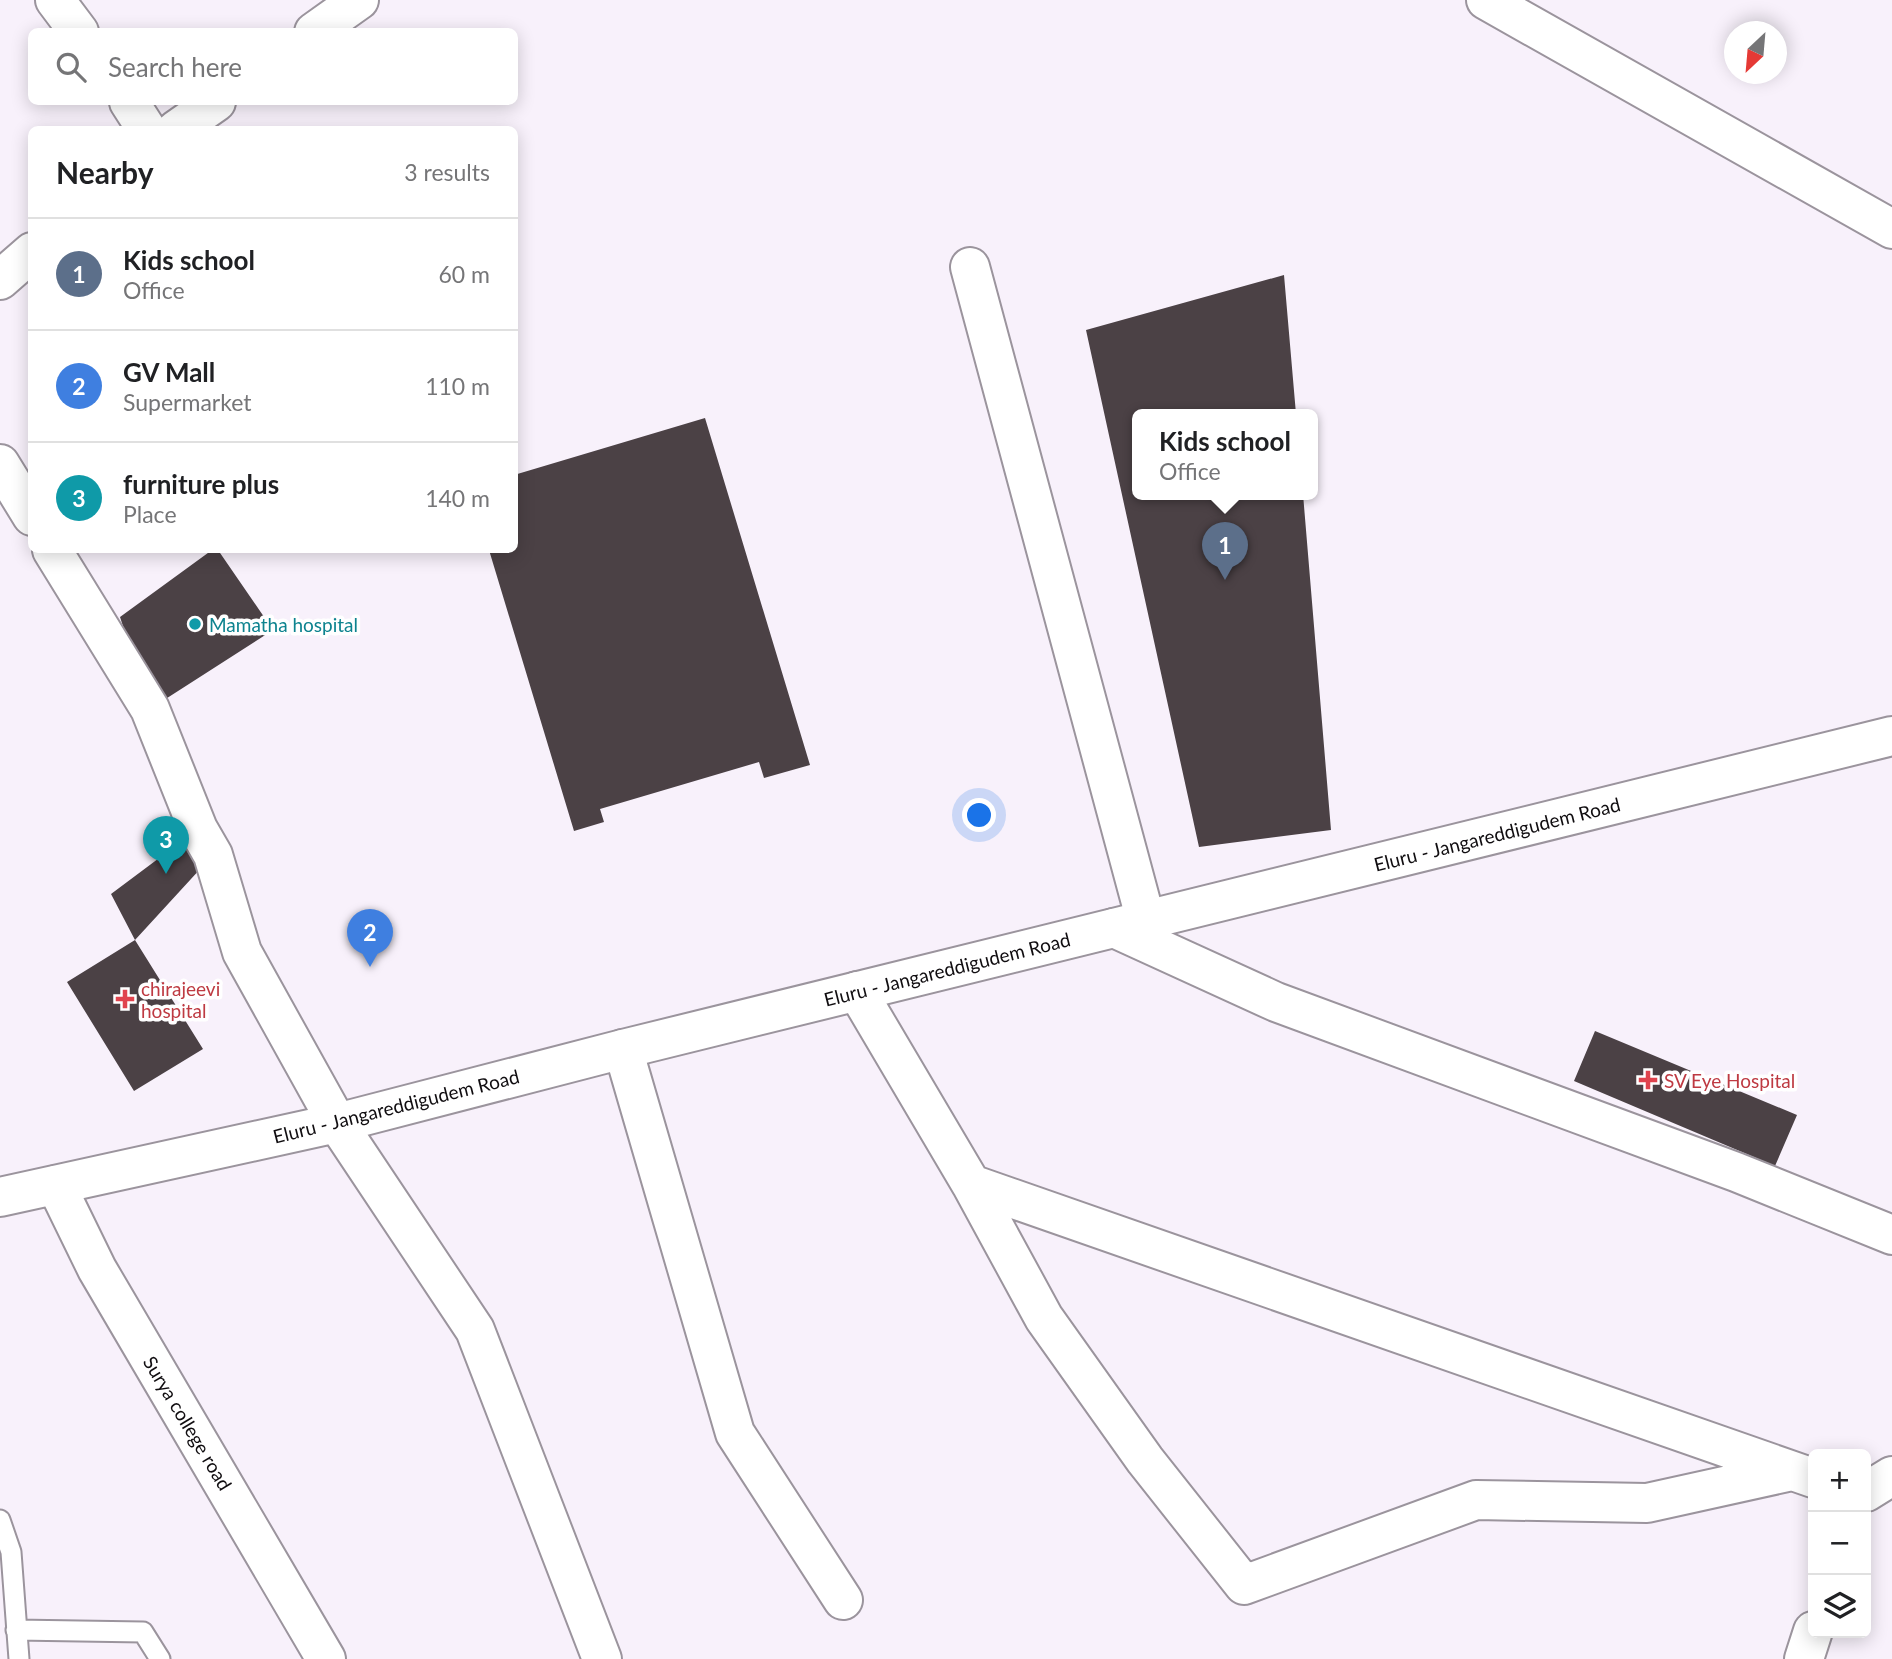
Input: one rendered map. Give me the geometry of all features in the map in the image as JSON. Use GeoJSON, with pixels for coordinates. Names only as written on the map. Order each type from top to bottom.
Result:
{"type":"FeatureCollection","features":[{"type":"Feature","properties":{"kind":"street"},"geometry":{"type":"LineString","coordinates":[[55,0],[76,28]]}},
{"type":"Feature","properties":{"kind":"street"},"geometry":{"type":"LineString","coordinates":[[320,28],[359,0]]}},
{"type":"Feature","properties":{"kind":"street"},"geometry":{"type":"LineString","coordinates":[[1486,0],[1892,229]]}},
{"type":"Feature","properties":{"kind":"street"},"geometry":{"type":"LineString","coordinates":[[132,105],[145,126]]}},
{"type":"Feature","properties":{"kind":"street"},"geometry":{"type":"LineString","coordinates":[[182,126],[212,105]]}},
{"type":"Feature","properties":{"kind":"street"},"geometry":{"type":"LineString","coordinates":[[0,280],[28,256]]}},
{"type":"Feature","properties":{"kind":"street"},"geometry":{"type":"LineString","coordinates":[[970,268],[1130,924],[1276,1002],[1736,1172],[1892,1236]]}},
{"type":"Feature","properties":{"kind":"street"},"geometry":{"type":"LineString","coordinates":[[0,464],[28,510]]}},
{"type":"Feature","properties":{"kind":"street"},"geometry":{"type":"LineString","coordinates":[[54,553],[150,709],[198,829],[213,855],[243,952],[337,1123],[475,1330],[603,1659]]}},
{"type":"Feature","properties":{"kind":"street","name":"Eluru - Jangareddigudem Road"},"geometry":{"type":"LineString","coordinates":[[0,1197],[337,1123],[624,1049],[1892,736]]}},
{"type":"Feature","properties":{"kind":"street"},"geometry":{"type":"LineString","coordinates":[[857,992],[971,1184],[1044,1318],[1145,1460],[1244,1585],[1476,1500],[1647,1503],[1803,1474]]}},
{"type":"Feature","properties":{"kind":"street"},"geometry":{"type":"LineString","coordinates":[[624,1049],[735,1433],[843,1600]]}},
{"type":"Feature","properties":{"kind":"street"},"geometry":{"type":"LineString","coordinates":[[971,1184],[1803,1474]]}},
{"type":"Feature","properties":{"kind":"street","name":"Surya college road"},"geometry":{"type":"LineString","coordinates":[[56,1185],[97,1269],[326,1659]]}},
{"type":"Feature","properties":{"kind":"street"},"geometry":{"type":"LineString","coordinates":[[1871,1491],[1892,1476]]}},
{"type":"Feature","properties":{"kind":"street"},"geometry":{"type":"LineString","coordinates":[[1871,1497],[1892,1508]]}},
{"type":"Feature","properties":{"kind":"street"},"geometry":{"type":"LineString","coordinates":[[1804,1659],[1811,1638]]}},
{"type":"Feature","properties":{"kind":"lane"},"geometry":{"type":"LineString","coordinates":[[0,1520],[11,1552],[19,1659]]}},
{"type":"Feature","properties":{"kind":"lane"},"geometry":{"type":"LineString","coordinates":[[16,1630],[143,1632],[160,1659]]}},
{"type":"Feature","properties":{"kind":"building"},"geometry":{"type":"Polygon","coordinates":[[[1284,275],[1296,409],[1132,409],[1132,500],[1304,500],[1331,830],[1199,847],[1086,330],[1284,275]]]}},
{"type":"Feature","properties":{"kind":"building"},"geometry":{"type":"Polygon","coordinates":[[[705,418],[810,765],[764,778],[759,762],[600,809],[604,822],[574,831],[490,553],[518,553],[518,474],[705,418]]]}},
{"type":"Feature","properties":{"kind":"building","name":"Mamatha hospital"},"geometry":{"type":"Polygon","coordinates":[[[208,553],[220,553],[273,630],[150,709],[120,617],[208,553]]]}},
{"type":"Feature","properties":{"kind":"building"},"geometry":{"type":"Polygon","coordinates":[[[198,829],[213,855],[135,940],[111,894],[198,829]]]}},
{"type":"Feature","properties":{"kind":"building"},"geometry":{"type":"Polygon","coordinates":[[[135,940],[203,1049],[134,1091],[67,982],[135,940]]]}},
{"type":"Feature","properties":{"kind":"building"},"geometry":{"type":"Polygon","coordinates":[[[1595,1031],[1797,1115],[1775,1166],[1574,1081],[1595,1031]]]}},
{"type":"Feature","properties":{"kind":"place","name":"Kids school"},"geometry":{"type":"Point","coordinates":[1225,580]}},
{"type":"Feature","properties":{"kind":"place","name":"Mamatha hospital"},"geometry":{"type":"Point","coordinates":[195,624]}},
{"type":"Feature","properties":{"kind":"place","name":"furniture plus"},"geometry":{"type":"Point","coordinates":[166,874]}},
{"type":"Feature","properties":{"kind":"place","name":"GV Mall"},"geometry":{"type":"Point","coordinates":[370,967]}},
{"type":"Feature","properties":{"kind":"place","name":"chirajeevi hospital"},"geometry":{"type":"Point","coordinates":[125,999]}},
{"type":"Feature","properties":{"kind":"place","name":"SV Eye Hospital"},"geometry":{"type":"Point","coordinates":[1648,1080]}}]}
